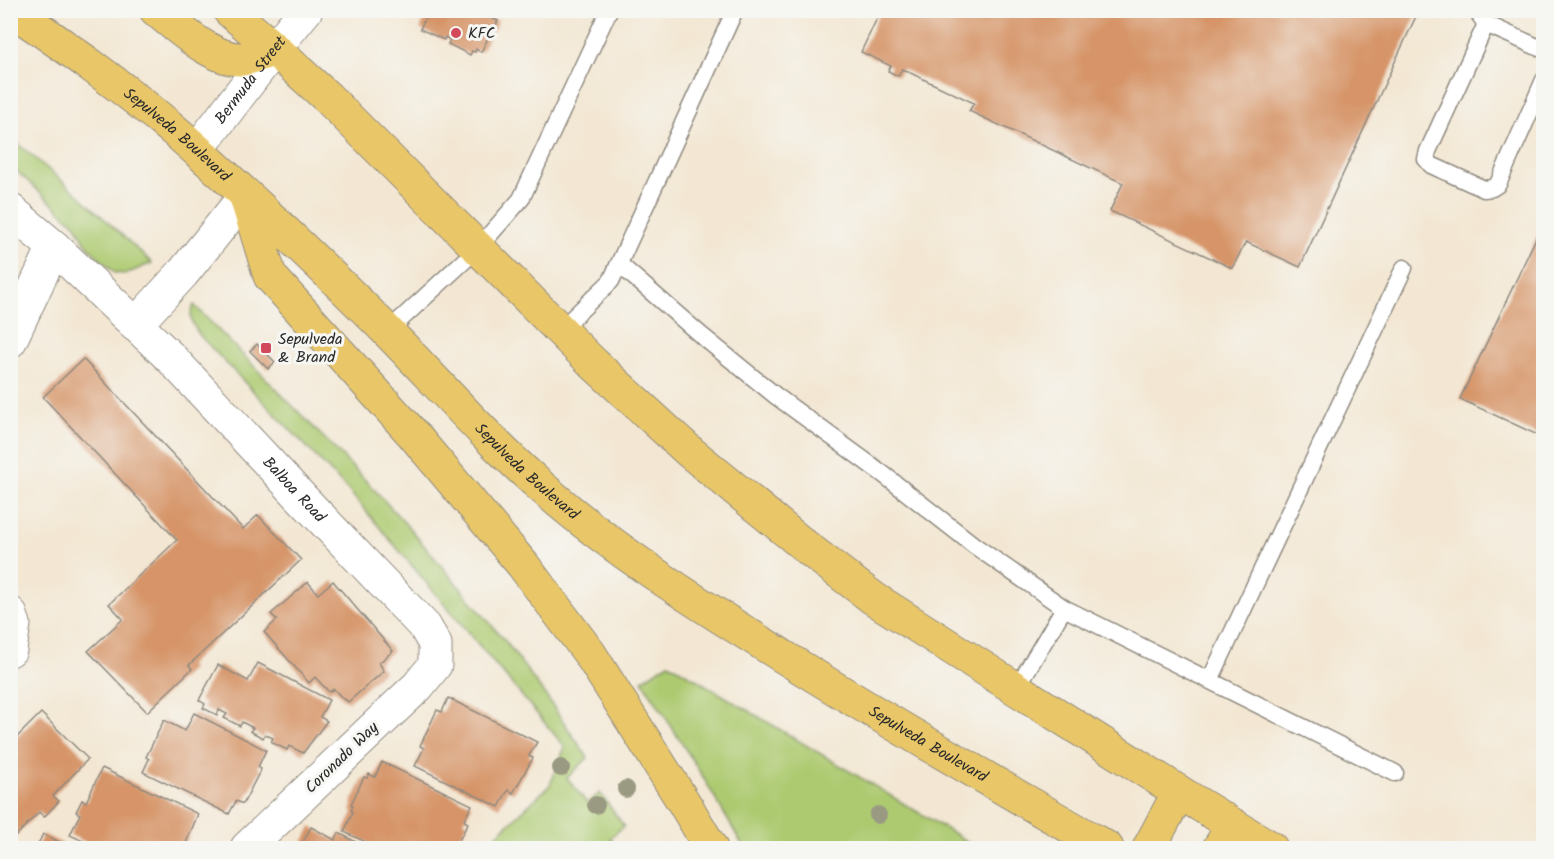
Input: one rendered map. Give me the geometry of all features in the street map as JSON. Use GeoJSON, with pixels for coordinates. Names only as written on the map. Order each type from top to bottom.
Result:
{"type":"FeatureCollection","features":[{"type":"Feature","properties":{"kind":"main road","name":"Sepulveda Boulevard"},"geometry":{"type":"LineString","coordinates":[[12,10],[114,82],[197,150],[323,267],[543,488],[598,534],[658,577],[870,710],[1107,849]]}},
{"type":"Feature","properties":{"kind":"main road"},"geometry":{"type":"LineString","coordinates":[[156,10],[201,44],[227,57],[243,59],[274,49]]}},
{"type":"Feature","properties":{"kind":"main road"},"geometry":{"type":"LineString","coordinates":[[229,10],[328,98],[593,363],[690,452],[806,547],[873,598],[1179,792],[1226,837],[1271,849]]}},
{"type":"Feature","properties":{"kind":"main road"},"geometry":{"type":"LineString","coordinates":[[246,195],[270,276],[412,432],[523,565],[590,654],[687,806],[711,849]]}},
{"type":"Feature","properties":{"kind":"main road"},"geometry":{"type":"LineString","coordinates":[[1149,849],[1179,792]]}},
{"type":"Feature","properties":{"kind":"street","name":"Bermuda Street"},"geometry":{"type":"LineString","coordinates":[[197,150],[306,10]]}},
{"type":"Feature","properties":{"kind":"street"},"geometry":{"type":"LineString","coordinates":[[135,325],[183,273],[246,195]]}},
{"type":"Feature","properties":{"kind":"street","name":"Balboa Road"},"geometry":{"type":"LineString","coordinates":[[10,210],[54,247],[171,358],[425,627],[435,644],[435,665]]}},
{"type":"Feature","properties":{"kind":"street"},"geometry":{"type":"LineString","coordinates":[[10,341],[54,247]]}},
{"type":"Feature","properties":{"kind":"street"},"geometry":{"type":"LineString","coordinates":[[10,613],[14,624],[10,650]]}},
{"type":"Feature","properties":{"kind":"street","name":"Coronado Way"},"geometry":{"type":"LineString","coordinates":[[247,849],[418,686],[435,665]]}},
{"type":"Feature","properties":{"kind":"lane"},"geometry":{"type":"LineString","coordinates":[[388,332],[478,248],[520,199],[609,10]]}},
{"type":"Feature","properties":{"kind":"lane"},"geometry":{"type":"LineString","coordinates":[[560,330],[611,281],[735,10]]}},
{"type":"Feature","properties":{"kind":"lane"},"geometry":{"type":"LineString","coordinates":[[1544,50],[1481,17],[1426,159],[1431,165],[1484,189],[1498,184],[1544,80]]}},
{"type":"Feature","properties":{"kind":"lane"},"geometry":{"type":"LineString","coordinates":[[619,264],[702,336],[777,396],[883,474],[975,546],[1064,608],[1395,773]]}},
{"type":"Feature","properties":{"kind":"lane"},"geometry":{"type":"LineString","coordinates":[[1210,681],[1404,268]]}},
{"type":"Feature","properties":{"kind":"lane"},"geometry":{"type":"LineString","coordinates":[[1016,689],[1064,608]]}},
{"type":"Feature","properties":{"kind":"green space"},"geometry":{"type":"Polygon","coordinates":[[[11,138],[80,196],[152,263],[126,274],[115,273],[85,242],[76,225],[11,166],[11,138]]]}},
{"type":"Feature","properties":{"kind":"green space"},"geometry":{"type":"Polygon","coordinates":[[[194,305],[372,487],[506,642],[588,758],[567,778],[587,803],[600,793],[624,826],[610,838],[618,848],[483,848],[550,785],[565,747],[348,490],[201,337],[191,318],[194,305]]]}},
{"type":"Feature","properties":{"kind":"green space"},"geometry":{"type":"Polygon","coordinates":[[[669,663],[978,848],[744,848],[703,777],[642,680],[669,663]]]}},
{"type":"Feature","properties":{"kind":"building","name":"KFC"},"geometry":{"type":"Polygon","coordinates":[[[429,10],[494,10],[491,18],[498,21],[492,33],[485,29],[483,33],[489,36],[481,52],[476,49],[470,55],[448,44],[450,40],[445,37],[444,40],[420,29],[429,10]]]}},
{"type":"Feature","properties":{"kind":"building"},"geometry":{"type":"Polygon","coordinates":[[[881,10],[1409,10],[1417,14],[1300,267],[1246,242],[1232,268],[1110,211],[1123,183],[969,111],[974,103],[902,69],[898,76],[888,71],[891,66],[861,52],[881,10]]]}},
{"type":"Feature","properties":{"kind":"building"},"geometry":{"type":"Polygon","coordinates":[[[1544,221],[1544,438],[1460,399],[1544,221]]]}},
{"type":"Feature","properties":{"kind":"building"},"geometry":{"type":"Polygon","coordinates":[[[257,344],[275,362],[268,369],[250,351],[257,344]]]}},
{"type":"Feature","properties":{"kind":"building"},"geometry":{"type":"Polygon","coordinates":[[[83,359],[243,529],[258,515],[301,560],[189,665],[192,669],[147,712],[88,651],[123,619],[109,604],[177,540],[43,397],[83,359]]]}},
{"type":"Feature","properties":{"kind":"building"},"geometry":{"type":"Polygon","coordinates":[[[333,581],[393,651],[379,663],[384,671],[348,702],[334,689],[329,692],[315,677],[309,683],[264,632],[277,620],[271,614],[308,582],[318,594],[333,581]]]}},
{"type":"Feature","properties":{"kind":"building"},"geometry":{"type":"Polygon","coordinates":[[[258,663],[329,700],[320,717],[327,721],[303,753],[289,746],[287,750],[271,742],[273,738],[265,734],[263,738],[250,731],[253,728],[242,722],[240,726],[224,718],[227,714],[219,710],[217,715],[203,708],[205,704],[199,700],[218,665],[248,681],[258,663]]]}},
{"type":"Feature","properties":{"kind":"building"},"geometry":{"type":"Polygon","coordinates":[[[448,698],[537,742],[529,756],[533,758],[513,793],[508,790],[499,807],[415,766],[424,748],[420,746],[437,710],[442,712],[448,698]]]}},
{"type":"Feature","properties":{"kind":"building"},"geometry":{"type":"Polygon","coordinates":[[[41,713],[88,759],[53,796],[59,801],[44,817],[39,812],[10,842],[10,744],[41,713]]]}},
{"type":"Feature","properties":{"kind":"building"},"geometry":{"type":"Polygon","coordinates":[[[194,713],[266,750],[258,767],[261,769],[243,804],[236,801],[229,814],[143,772],[149,759],[146,757],[164,720],[185,731],[194,713]]]}},
{"type":"Feature","properties":{"kind":"building"},"geometry":{"type":"Polygon","coordinates":[[[382,762],[472,805],[464,821],[468,823],[455,848],[379,848],[344,832],[353,812],[351,804],[364,777],[367,778],[369,774],[375,777],[382,762]]]}},
{"type":"Feature","properties":{"kind":"building"},"geometry":{"type":"Polygon","coordinates":[[[102,768],[198,814],[184,848],[98,848],[70,835],[80,814],[76,812],[82,800],[86,802],[102,768]]]}},
{"type":"Feature","properties":{"kind":"building"},"geometry":{"type":"Polygon","coordinates":[[[311,827],[335,840],[339,833],[358,843],[355,848],[300,848],[311,827]]]}},
{"type":"Feature","properties":{"kind":"building"},"geometry":{"type":"Polygon","coordinates":[[[43,834],[71,848],[36,848],[43,834]]]}},
{"type":"Feature","properties":{"kind":"place","name":"KFC"},"geometry":{"type":"Point","coordinates":[456,33]}},
{"type":"Feature","properties":{"kind":"place","name":"Sepulveda & Brand"},"geometry":{"type":"Point","coordinates":[266,348]}}]}
